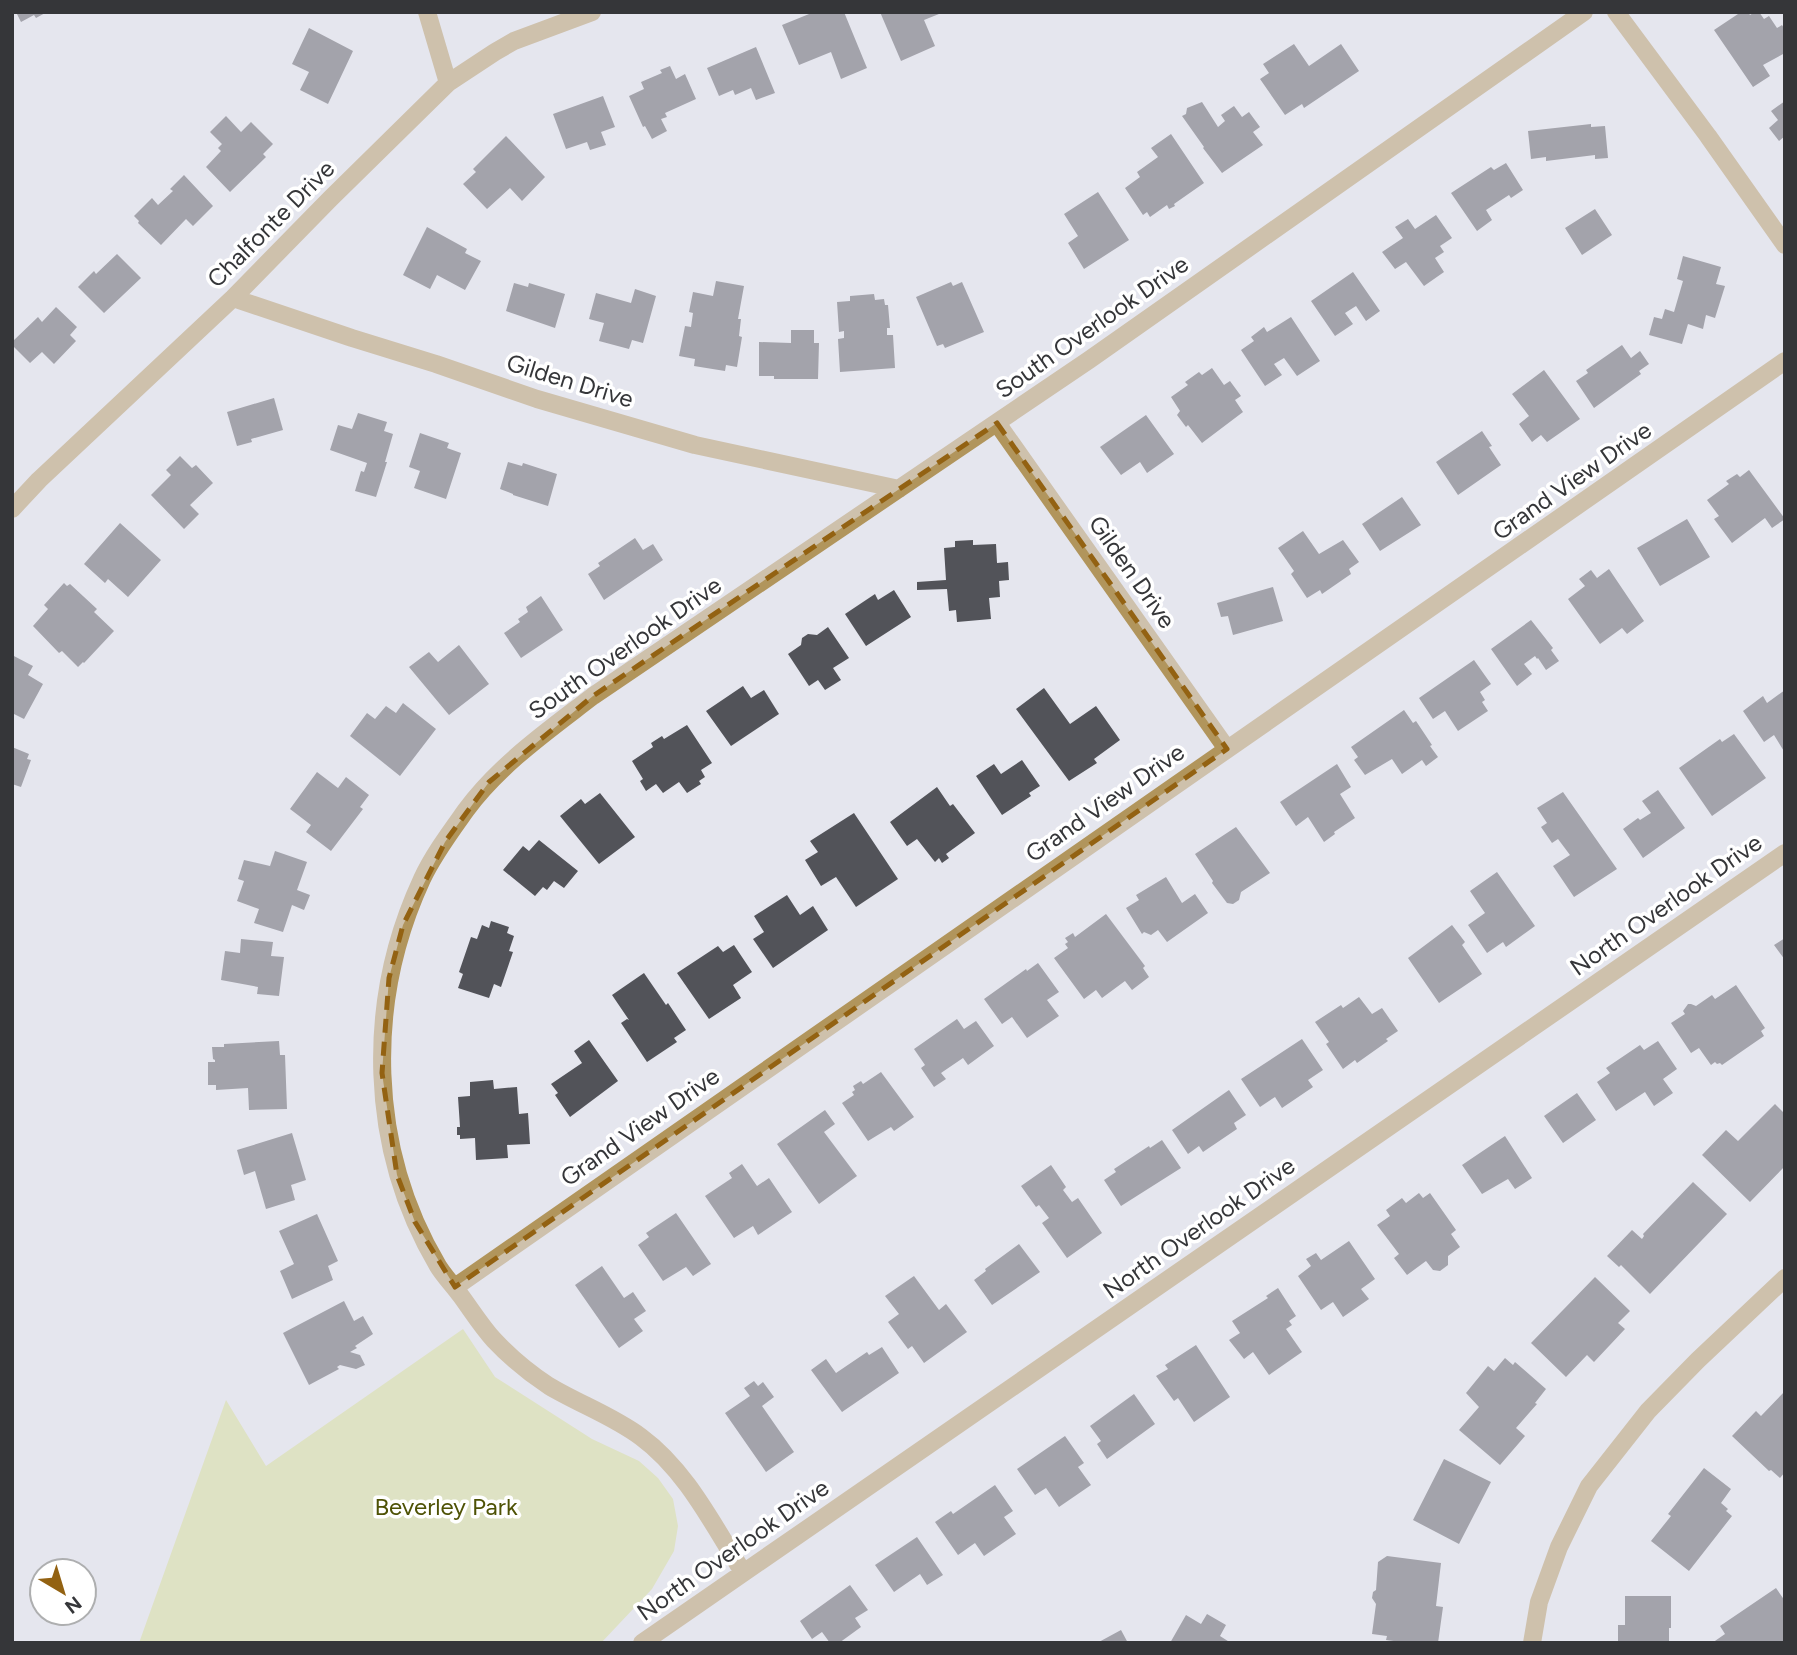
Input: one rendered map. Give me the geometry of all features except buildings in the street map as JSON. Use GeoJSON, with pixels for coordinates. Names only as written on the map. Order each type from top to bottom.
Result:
{"type":"FeatureCollection","features":[{"type":"Feature","properties":{"kind":"street"},"geometry":{"type":"LineString","coordinates":[[427,12],[448,83]]}},
{"type":"Feature","properties":{"kind":"street","name":"Chalfonte Drive"},"geometry":{"type":"LineString","coordinates":[[12,509],[39,480],[233,298],[448,83],[514,41],[592,12]]}},
{"type":"Feature","properties":{"kind":"street","name":"South Overlook Drive"},"geometry":{"type":"LineString","coordinates":[[743,1572],[673,1465],[640,1437],[550,1386],[515,1362],[491,1337],[439,1268],[415,1222],[397,1175],[386,1124],[382,1073],[383,1027],[389,978],[403,925],[423,877],[468,808],[489,782],[530,744],[593,696],[1100,352],[1584,12]]}},
{"type":"Feature","properties":{"kind":"street"},"geometry":{"type":"LineString","coordinates":[[1616,12],[1785,245]]}},
{"type":"Feature","properties":{"kind":"street","name":"Gilden Drive"},"geometry":{"type":"LineString","coordinates":[[233,298],[537,399],[695,444],[899,489]]}},
{"type":"Feature","properties":{"kind":"street","name":"Grand View Drive"},"geometry":{"type":"LineString","coordinates":[[455,1287],[1785,361]]}},
{"type":"Feature","properties":{"kind":"street","name":"Gilden Drive"},"geometry":{"type":"LineString","coordinates":[[997,423],[1227,749]]}},
{"type":"Feature","properties":{"kind":"street","name":"North Overlook Drive"},"geometry":{"type":"LineString","coordinates":[[642,1643],[1785,853]]}},
{"type":"Feature","properties":{"kind":"street"},"geometry":{"type":"LineString","coordinates":[[1532,1643],[1539,1602],[1555,1558],[1589,1486],[1648,1411],[1785,1278]]}},
{"type":"Feature","properties":{"kind":"highlighted area"},"geometry":{"type":"Polygon","coordinates":[[[997,423],[1227,749],[455,1287],[415,1222],[397,1175],[382,1073],[389,978],[403,925],[445,842],[489,782],[593,696],[997,423]]]}},
{"type":"Feature","properties":{"kind":"green space","name":"Beverley Park"},"geometry":{"type":"Polygon","coordinates":[[[463,1329],[495,1377],[592,1439],[639,1461],[658,1478],[673,1499],[678,1526],[674,1551],[652,1589],[601,1643],[139,1643],[226,1400],[266,1466],[463,1329]]]}}]}
